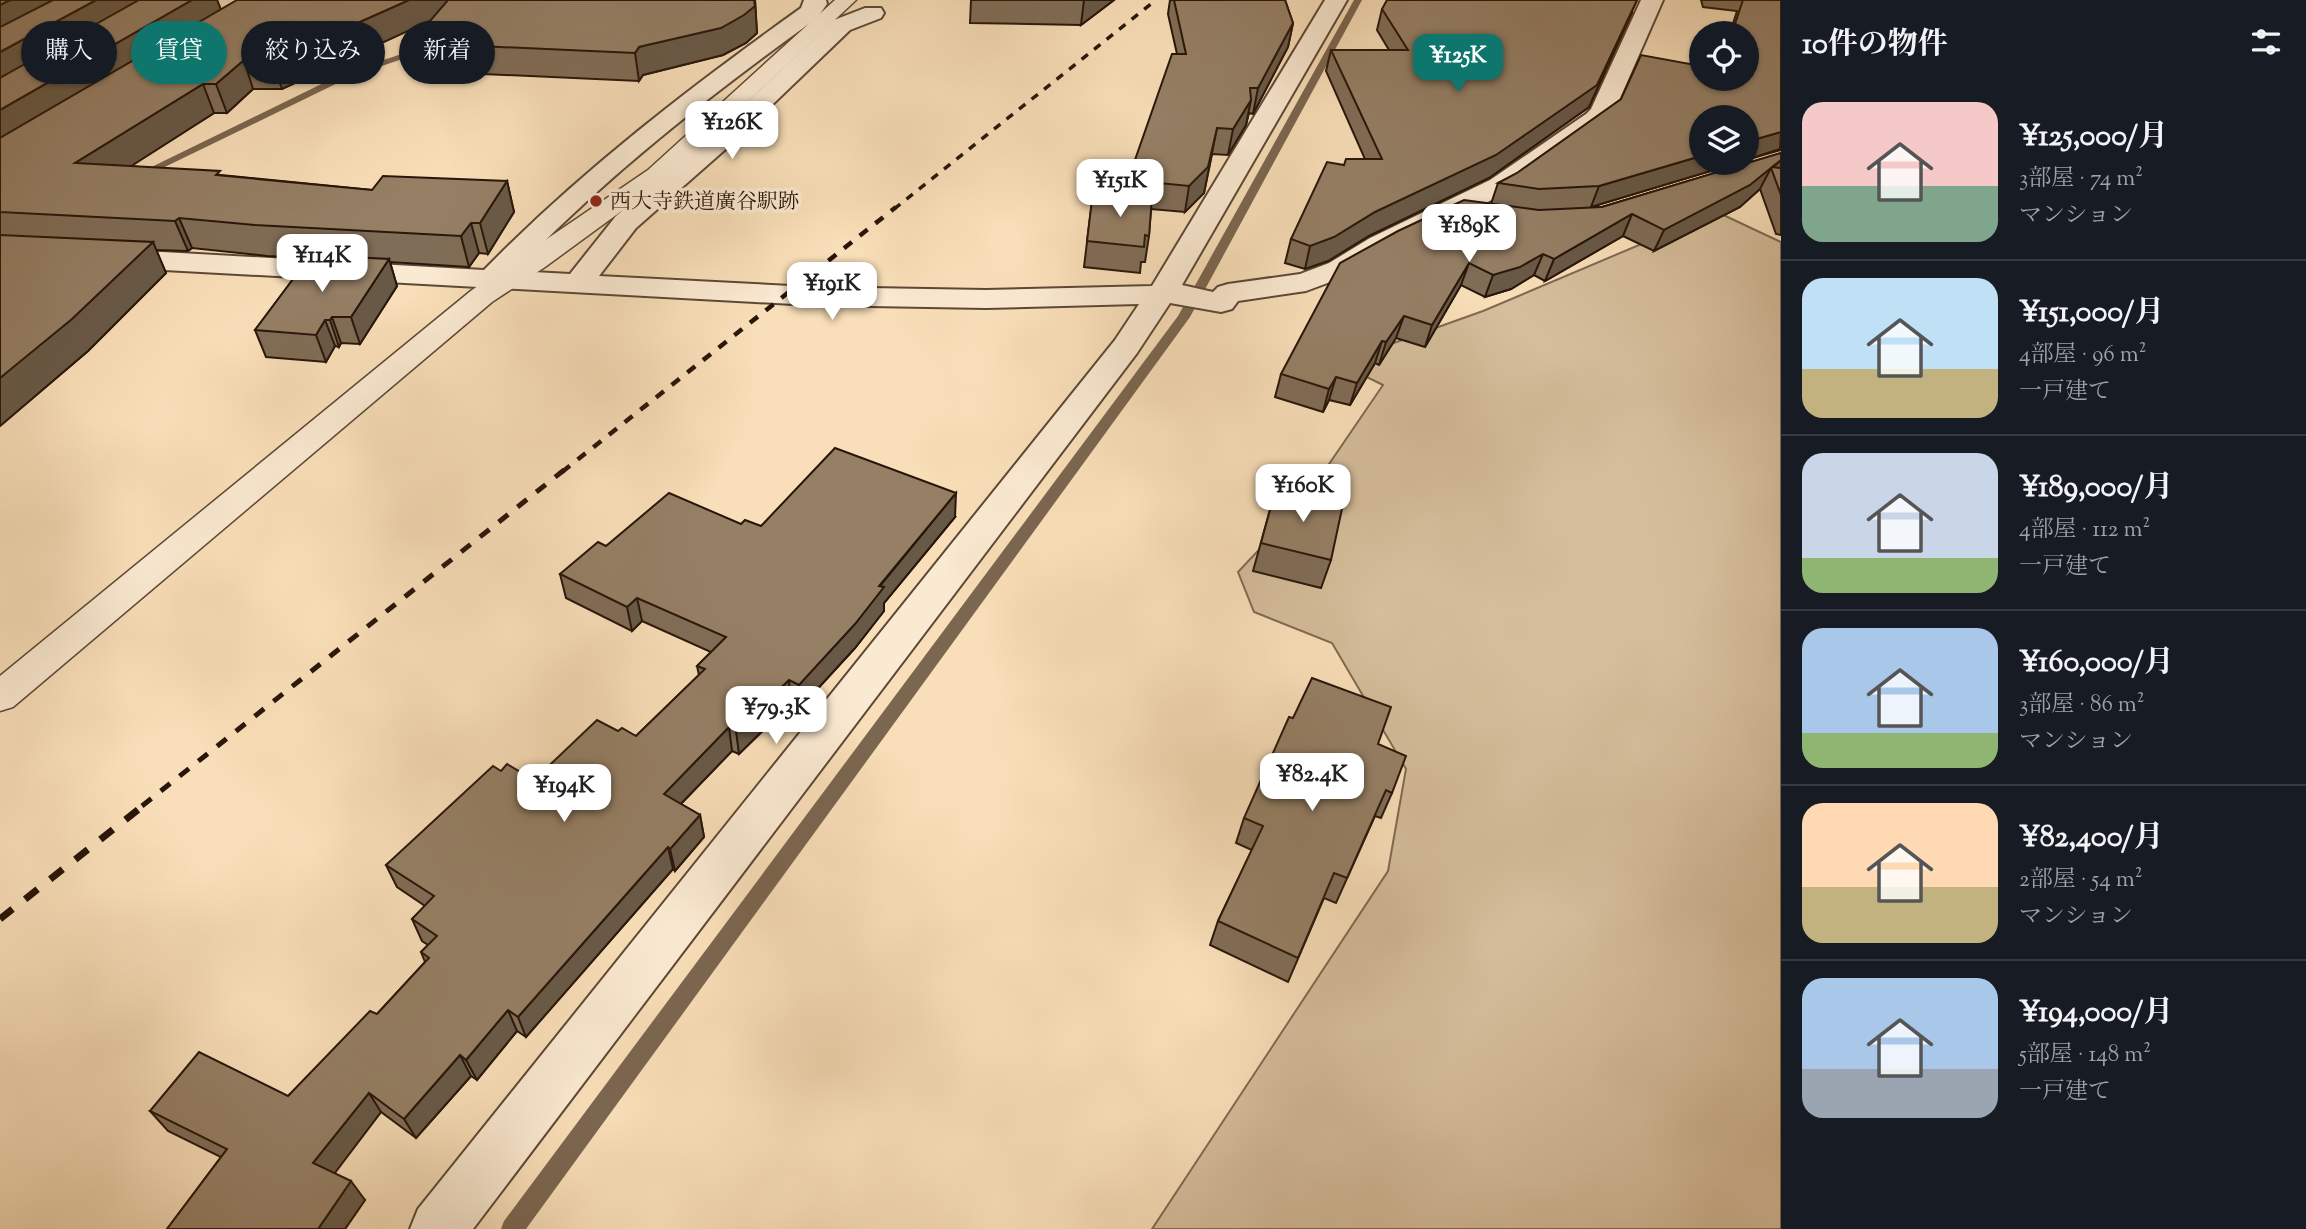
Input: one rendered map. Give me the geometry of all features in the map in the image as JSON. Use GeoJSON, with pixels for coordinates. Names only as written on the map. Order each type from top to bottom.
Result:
{"type":"FeatureCollection","features":[{"type":"Feature","properties":{"kind":"street"},"geometry":{"type":"LineString","coordinates":[[0,697],[482,296],[499,279],[538,228],[585,186],[715,79],[809,13],[816,4],[815,0]]}},
{"type":"Feature","properties":{"kind":"street"},"geometry":{"type":"LineString","coordinates":[[499,279],[656,175],[846,0]]}},
{"type":"Feature","properties":{"kind":"street"},"geometry":{"type":"LineString","coordinates":[[438,1229],[1100,379],[1169,295],[1182,263],[1336,0]]}},
{"type":"Feature","properties":{"kind":"street"},"geometry":{"type":"LineString","coordinates":[[82,257],[881,299],[1169,295],[1221,303],[1228,293],[1306,282],[1339,269],[1380,244],[1453,211],[1499,186],[1602,112],[1652,0]]}},
{"type":"Feature","properties":{"kind":"street"},"geometry":{"type":"LineString","coordinates":[[577,285],[626,222],[719,142],[842,26],[873,13]]}},
{"type":"Feature","properties":{"kind":"street"},"geometry":{"type":"LineString","coordinates":[[1453,211],[1493,217]]}},
{"type":"Feature","properties":{"kind":"shaded area"},"geometry":{"type":"Polygon","coordinates":[[[1717,212],[1781,242],[1781,1229],[1152,1229],[1388,871],[1406,769],[1332,643],[1254,612],[1238,572],[1301,505],[1383,385],[1338,363],[1483,311],[1717,212]]]}},
{"type":"Feature","properties":{"kind":"building"},"geometry":{"type":"Polygon","coordinates":[[[53,0],[96,0],[57,21],[21,21],[21,41],[0,52],[0,27],[53,0]]]}},
{"type":"Feature","properties":{"kind":"building"},"geometry":{"type":"Polygon","coordinates":[[[139,0],[192,0],[155,21],[131,21],[131,35],[117,43],[117,21],[102,21],[139,0]]]}},
{"type":"Feature","properties":{"kind":"building"},"geometry":{"type":"Polygon","coordinates":[[[237,0],[409,0],[362,21],[241,21],[241,63],[227,75],[227,21],[201,21],[237,0]]]}},
{"type":"Feature","properties":{"kind":"building"},"geometry":{"type":"Polygon","coordinates":[[[448,0],[754,0],[755,6],[721,28],[639,47],[635,53],[495,47],[495,21],[430,21],[448,0]]]}},
{"type":"Feature","properties":{"kind":"building"},"geometry":{"type":"Polygon","coordinates":[[[1174,0],[1285,0],[1293,23],[1258,88],[1250,88],[1251,100],[1233,129],[1217,128],[1208,167],[1189,186],[1128,180],[1172,54],[1186,54],[1174,0]]]}},
{"type":"Feature","properties":{"kind":"building"},"geometry":{"type":"Polygon","coordinates":[[[1387,0],[1637,0],[1597,85],[1496,155],[1375,212],[1334,237],[1310,246],[1291,239],[1327,162],[1344,165],[1346,159],[1382,159],[1331,50],[1408,50],[1382,9],[1387,0]]]}},
{"type":"Feature","properties":{"kind":"building"},"geometry":{"type":"Polygon","coordinates":[[[1743,0],[1781,0],[1781,132],[1759,138],[1759,105],[1689,105],[1689,160],[1599,186],[1539,189],[1498,183],[1517,173],[1621,99],[1641,55],[1689,64],[1689,91],[1759,91],[1759,21],[1736,21],[1743,0]]]}},
{"type":"Feature","properties":{"kind":"building"},"geometry":{"type":"Polygon","coordinates":[[[131,62],[131,84],[203,84],[75,163],[220,171],[216,175],[372,190],[383,176],[507,181],[480,223],[471,223],[461,236],[255,225],[179,218],[175,221],[0,212],[0,138],[93,84],[117,84],[117,70],[131,62]]]}},
{"type":"Feature","properties":{"kind":"building"},"geometry":{"type":"Polygon","coordinates":[[[21,66],[21,84],[45,84],[0,110],[0,78],[21,66]]]}},
{"type":"Feature","properties":{"kind":"building"},"geometry":{"type":"Polygon","coordinates":[[[1781,153],[1781,160],[1772,167],[1781,168],[1781,195],[1771,168],[1750,185],[1664,230],[1632,214],[1554,259],[1543,254],[1520,267],[1493,275],[1469,263],[1432,325],[1404,316],[1386,342],[1382,341],[1357,383],[1336,377],[1329,389],[1281,374],[1340,263],[1398,231],[1464,200],[1539,210],[1602,207],[1708,175],[1759,175],[1759,160],[1781,153]]]}},
{"type":"Feature","properties":{"kind":"building"},"geometry":{"type":"Polygon","coordinates":[[[1093,192],[1152,197],[1149,236],[1145,235],[1144,247],[1087,241],[1093,192]]]}},
{"type":"Feature","properties":{"kind":"building"},"geometry":{"type":"Polygon","coordinates":[[[0,235],[153,242],[72,319],[0,378],[0,235]]]}},
{"type":"Feature","properties":{"kind":"building"},"geometry":{"type":"Polygon","coordinates":[[[311,255],[389,259],[351,317],[332,317],[325,320],[316,335],[255,330],[311,255]]]}},
{"type":"Feature","properties":{"kind":"building"},"geometry":{"type":"Polygon","coordinates":[[[835,448],[956,493],[879,586],[884,587],[855,624],[799,685],[789,680],[736,731],[729,727],[664,794],[700,815],[670,849],[668,847],[518,1017],[508,1010],[466,1060],[460,1055],[404,1119],[369,1093],[313,1163],[351,1181],[318,1229],[167,1229],[227,1149],[150,1111],[199,1052],[288,1096],[370,1011],[377,1014],[429,958],[421,952],[437,936],[412,919],[434,896],[386,865],[493,766],[501,771],[507,764],[534,780],[597,720],[618,731],[622,728],[636,736],[705,669],[697,666],[726,637],[637,598],[627,607],[560,574],[598,542],[606,546],[669,493],[741,524],[745,520],[761,526],[835,448]]]}},
{"type":"Feature","properties":{"kind":"building"},"geometry":{"type":"Polygon","coordinates":[[[1276,488],[1343,504],[1331,560],[1261,543],[1276,488]]]}},
{"type":"Feature","properties":{"kind":"building"},"geometry":{"type":"Polygon","coordinates":[[[1312,678],[1391,707],[1378,744],[1406,756],[1392,793],[1386,790],[1347,878],[1334,873],[1298,958],[1218,921],[1263,826],[1244,818],[1289,717],[1293,718],[1312,678]]]}},
{"type":"Feature","properties":{"kind":"waterway"},"geometry":{"type":"LineString","coordinates":[[512,1229],[1184,317],[1358,0]]}},
{"type":"Feature","properties":{"kind":"waterway"},"geometry":{"type":"LineString","coordinates":[[136,177],[347,75],[399,58]]}},
{"type":"Feature","properties":{"kind":"railway"},"geometry":{"type":"LineString","coordinates":[[894,209],[1156,0]]}},
{"type":"Feature","properties":{"kind":"railway"},"geometry":{"type":"LineString","coordinates":[[562,472],[896,207]]}},
{"type":"Feature","properties":{"kind":"railway"},"geometry":{"type":"LineString","coordinates":[[142,806],[564,470]]}},
{"type":"Feature","properties":{"kind":"railway"},"geometry":{"type":"LineString","coordinates":[[0,919],[144,805]]}},
{"type":"Feature","properties":{"kind":"place","name":"西大寺鉄道廣谷駅跡"},"geometry":{"type":"Point","coordinates":[596,201]}}]}
